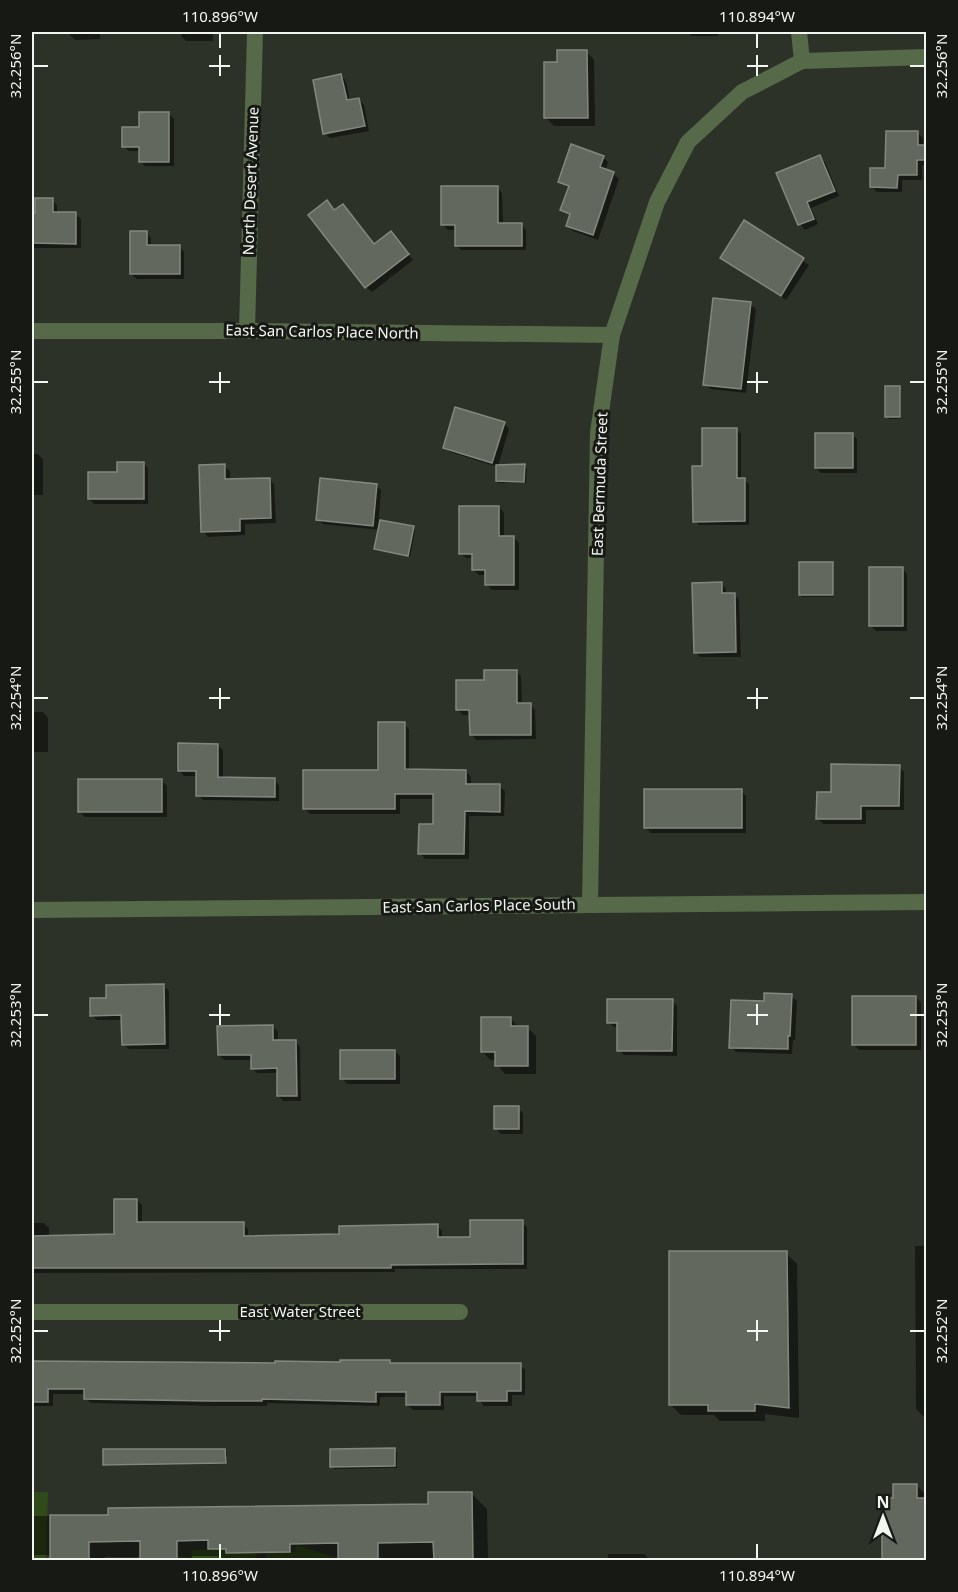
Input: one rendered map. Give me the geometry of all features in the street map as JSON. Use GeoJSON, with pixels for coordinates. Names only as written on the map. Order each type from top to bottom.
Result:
{"type":"FeatureCollection","features":[{"type":"Feature","properties":{"kind":"street","name":"North Desert Avenue"},"geometry":{"type":"LineString","coordinates":[[247,331],[255,32]]}},
{"type":"Feature","properties":{"kind":"street"},"geometry":{"type":"LineString","coordinates":[[799,32],[802,62],[927,57]]}},
{"type":"Feature","properties":{"kind":"street","name":"East Bermuda Street"},"geometry":{"type":"LineString","coordinates":[[590,904],[598,433],[612,335],[657,202],[688,142],[742,92],[802,62]]}},
{"type":"Feature","properties":{"kind":"street","name":"East San Carlos Place North"},"geometry":{"type":"LineString","coordinates":[[32,331],[612,335]]}},
{"type":"Feature","properties":{"kind":"street","name":"East San Carlos Place South"},"geometry":{"type":"LineString","coordinates":[[32,910],[927,902]]}},
{"type":"Feature","properties":{"kind":"street","name":"East Water Street"},"geometry":{"type":"LineString","coordinates":[[32,1312],[460,1312]]}},
{"type":"Feature","properties":{"kind":"green space"},"geometry":{"type":"Polygon","coordinates":[[[32,1492],[48,1492],[46,1560],[32,1560],[32,1492]]]}},
{"type":"Feature","properties":{"kind":"green space"},"geometry":{"type":"Polygon","coordinates":[[[296,1545],[338,1558],[338,1560],[266,1560],[266,1552],[295,1552],[296,1545]]]}},
{"type":"Feature","properties":{"kind":"green space"},"geometry":{"type":"Polygon","coordinates":[[[226,1549],[227,1553],[256,1553],[256,1560],[177,1560],[177,1556],[191,1557],[192,1550],[226,1549]]]}},
{"type":"Feature","properties":{"kind":"building"},"geometry":{"type":"Polygon","coordinates":[[[557,50],[587,50],[588,118],[544,118],[544,62],[557,62],[557,50]]]}},
{"type":"Feature","properties":{"kind":"building"},"geometry":{"type":"Polygon","coordinates":[[[341,74],[347,100],[359,98],[365,126],[323,134],[313,80],[341,74]]]}},
{"type":"Feature","properties":{"kind":"building"},"geometry":{"type":"Polygon","coordinates":[[[139,112],[169,112],[169,162],[139,162],[139,147],[122,147],[122,127],[139,127],[139,112]]]}},
{"type":"Feature","properties":{"kind":"building"},"geometry":{"type":"Polygon","coordinates":[[[886,131],[918,131],[918,145],[927,145],[927,160],[917,160],[917,175],[898,175],[897,188],[870,187],[870,168],[885,168],[886,131]]]}},
{"type":"Feature","properties":{"kind":"building"},"geometry":{"type":"Polygon","coordinates":[[[571,144],[604,156],[600,167],[614,172],[593,235],[566,226],[570,214],[560,210],[569,186],[558,182],[571,144]]]}},
{"type":"Feature","properties":{"kind":"building"},"geometry":{"type":"Polygon","coordinates":[[[820,155],[835,191],[807,202],[814,219],[798,225],[776,173],[820,155]]]}},
{"type":"Feature","properties":{"kind":"building"},"geometry":{"type":"Polygon","coordinates":[[[441,186],[498,186],[498,223],[522,223],[522,246],[455,246],[455,225],[441,225],[441,186]]]}},
{"type":"Feature","properties":{"kind":"building"},"geometry":{"type":"Polygon","coordinates":[[[35,198],[53,198],[53,212],[76,212],[76,244],[32,243],[32,213],[35,213],[35,198]]]}},
{"type":"Feature","properties":{"kind":"building"},"geometry":{"type":"Polygon","coordinates":[[[327,200],[334,210],[343,204],[374,244],[391,231],[409,254],[365,288],[308,215],[327,200]]]}},
{"type":"Feature","properties":{"kind":"building"},"geometry":{"type":"Polygon","coordinates":[[[744,220],[804,258],[781,296],[720,258],[744,220]]]}},
{"type":"Feature","properties":{"kind":"building"},"geometry":{"type":"Polygon","coordinates":[[[130,231],[147,231],[147,245],[180,245],[180,274],[130,274],[130,231]]]}},
{"type":"Feature","properties":{"kind":"building"},"geometry":{"type":"Polygon","coordinates":[[[713,298],[751,302],[741,389],[703,385],[713,298]]]}},
{"type":"Feature","properties":{"kind":"building"},"geometry":{"type":"Polygon","coordinates":[[[885,386],[900,386],[900,417],[885,417],[885,386]]]}},
{"type":"Feature","properties":{"kind":"building"},"geometry":{"type":"Polygon","coordinates":[[[455,407],[505,422],[492,463],[443,448],[455,407]]]}},
{"type":"Feature","properties":{"kind":"building"},"geometry":{"type":"Polygon","coordinates":[[[702,428],[737,428],[737,478],[745,478],[745,521],[693,522],[692,466],[702,466],[702,428]]]}},
{"type":"Feature","properties":{"kind":"building"},"geometry":{"type":"Polygon","coordinates":[[[815,433],[853,433],[853,468],[815,468],[815,433]]]}},
{"type":"Feature","properties":{"kind":"building"},"geometry":{"type":"Polygon","coordinates":[[[117,462],[144,462],[144,499],[88,499],[88,472],[117,472],[117,462]]]}},
{"type":"Feature","properties":{"kind":"building"},"geometry":{"type":"Polygon","coordinates":[[[225,464],[225,479],[270,478],[271,518],[240,519],[240,531],[201,532],[199,465],[225,464]]]}},
{"type":"Feature","properties":{"kind":"building"},"geometry":{"type":"Polygon","coordinates":[[[525,464],[524,482],[496,481],[496,465],[525,464]]]}},
{"type":"Feature","properties":{"kind":"building"},"geometry":{"type":"Polygon","coordinates":[[[320,478],[377,484],[373,526],[316,520],[320,478]]]}},
{"type":"Feature","properties":{"kind":"building"},"geometry":{"type":"Polygon","coordinates":[[[459,506],[499,506],[499,536],[514,536],[514,585],[485,585],[485,570],[472,570],[472,554],[459,554],[459,506]]]}},
{"type":"Feature","properties":{"kind":"building"},"geometry":{"type":"Polygon","coordinates":[[[380,520],[414,526],[408,556],[374,549],[380,520]]]}},
{"type":"Feature","properties":{"kind":"building"},"geometry":{"type":"Polygon","coordinates":[[[799,562],[833,562],[833,595],[799,595],[799,562]]]}},
{"type":"Feature","properties":{"kind":"building"},"geometry":{"type":"Polygon","coordinates":[[[869,567],[903,567],[903,626],[869,626],[869,567]]]}},
{"type":"Feature","properties":{"kind":"building"},"geometry":{"type":"Polygon","coordinates":[[[722,582],[722,593],[735,593],[736,652],[694,653],[692,583],[722,582]]]}},
{"type":"Feature","properties":{"kind":"building"},"geometry":{"type":"Polygon","coordinates":[[[484,670],[517,670],[517,703],[531,703],[531,735],[470,735],[469,710],[456,710],[456,680],[484,680],[484,670]]]}},
{"type":"Feature","properties":{"kind":"building"},"geometry":{"type":"Polygon","coordinates":[[[378,722],[405,722],[405,769],[466,770],[466,784],[500,784],[500,812],[465,811],[464,854],[418,854],[419,824],[433,824],[433,794],[395,794],[395,809],[303,809],[303,770],[378,770],[378,722]]]}},
{"type":"Feature","properties":{"kind":"building"},"geometry":{"type":"Polygon","coordinates":[[[178,743],[218,744],[218,777],[275,778],[275,797],[196,796],[196,771],[178,771],[178,743]]]}},
{"type":"Feature","properties":{"kind":"building"},"geometry":{"type":"Polygon","coordinates":[[[831,764],[900,765],[899,806],[861,806],[861,819],[816,819],[817,792],[831,792],[831,764]]]}},
{"type":"Feature","properties":{"kind":"building"},"geometry":{"type":"Polygon","coordinates":[[[78,779],[162,779],[162,812],[78,812],[78,779]]]}},
{"type":"Feature","properties":{"kind":"building"},"geometry":{"type":"Polygon","coordinates":[[[644,789],[742,789],[742,828],[644,828],[644,789]]]}},
{"type":"Feature","properties":{"kind":"building"},"geometry":{"type":"Polygon","coordinates":[[[164,984],[165,1044],[122,1045],[121,1015],[90,1016],[90,998],[106,998],[106,985],[164,984]]]}},
{"type":"Feature","properties":{"kind":"building"},"geometry":{"type":"Polygon","coordinates":[[[764,993],[792,994],[788,1049],[729,1048],[731,1000],[764,1001],[764,993]]]}},
{"type":"Feature","properties":{"kind":"building"},"geometry":{"type":"Polygon","coordinates":[[[852,996],[916,996],[916,1045],[852,1045],[852,996]]]}},
{"type":"Feature","properties":{"kind":"building"},"geometry":{"type":"Polygon","coordinates":[[[607,999],[673,999],[672,1051],[617,1051],[617,1023],[607,1023],[607,999]]]}},
{"type":"Feature","properties":{"kind":"building"},"geometry":{"type":"Polygon","coordinates":[[[481,1017],[511,1017],[511,1026],[528,1026],[528,1066],[495,1066],[495,1052],[481,1052],[481,1017]]]}},
{"type":"Feature","properties":{"kind":"building"},"geometry":{"type":"Polygon","coordinates":[[[273,1025],[273,1040],[296,1040],[297,1096],[277,1096],[277,1068],[251,1069],[251,1055],[218,1055],[217,1026],[273,1025]]]}},
{"type":"Feature","properties":{"kind":"building"},"geometry":{"type":"Polygon","coordinates":[[[340,1050],[395,1050],[395,1079],[340,1079],[340,1050]]]}},
{"type":"Feature","properties":{"kind":"building"},"geometry":{"type":"Polygon","coordinates":[[[494,1106],[519,1106],[519,1129],[494,1129],[494,1106]]]}},
{"type":"Feature","properties":{"kind":"building"},"geometry":{"type":"Polygon","coordinates":[[[114,1199],[137,1199],[137,1222],[244,1222],[244,1236],[339,1234],[339,1226],[438,1224],[438,1237],[470,1237],[470,1220],[523,1220],[523,1264],[391,1265],[391,1268],[32,1268],[32,1236],[114,1234],[114,1199]]]}},
{"type":"Feature","properties":{"kind":"building"},"geometry":{"type":"Polygon","coordinates":[[[669,1251],[787,1251],[789,1408],[755,1404],[755,1411],[708,1411],[708,1405],[669,1405],[669,1251]]]}},
{"type":"Feature","properties":{"kind":"building"},"geometry":{"type":"Polygon","coordinates":[[[340,1360],[390,1360],[390,1363],[521,1363],[521,1391],[507,1391],[507,1401],[477,1401],[477,1392],[440,1392],[440,1405],[406,1405],[406,1392],[376,1392],[376,1402],[262,1399],[262,1401],[209,1401],[84,1399],[84,1389],[48,1389],[48,1402],[32,1402],[32,1361],[275,1363],[275,1361],[340,1362],[340,1360]]]}},
{"type":"Feature","properties":{"kind":"building"},"geometry":{"type":"Polygon","coordinates":[[[395,1448],[395,1466],[330,1467],[330,1449],[395,1448]]]}},
{"type":"Feature","properties":{"kind":"building"},"geometry":{"type":"Polygon","coordinates":[[[103,1449],[225,1449],[226,1463],[103,1465],[103,1449]]]}},
{"type":"Feature","properties":{"kind":"building"},"geometry":{"type":"Polygon","coordinates":[[[893,1484],[917,1484],[917,1498],[927,1498],[927,1560],[882,1560],[882,1498],[893,1498],[893,1484]]]}},
{"type":"Feature","properties":{"kind":"building"},"geometry":{"type":"Polygon","coordinates":[[[428,1492],[472,1492],[473,1560],[434,1560],[433,1542],[378,1543],[378,1560],[338,1560],[338,1543],[290,1544],[290,1552],[226,1553],[226,1549],[208,1549],[208,1540],[177,1541],[177,1560],[140,1560],[140,1541],[89,1542],[89,1560],[50,1560],[50,1515],[108,1515],[108,1508],[428,1504],[428,1492]]]}}]}
